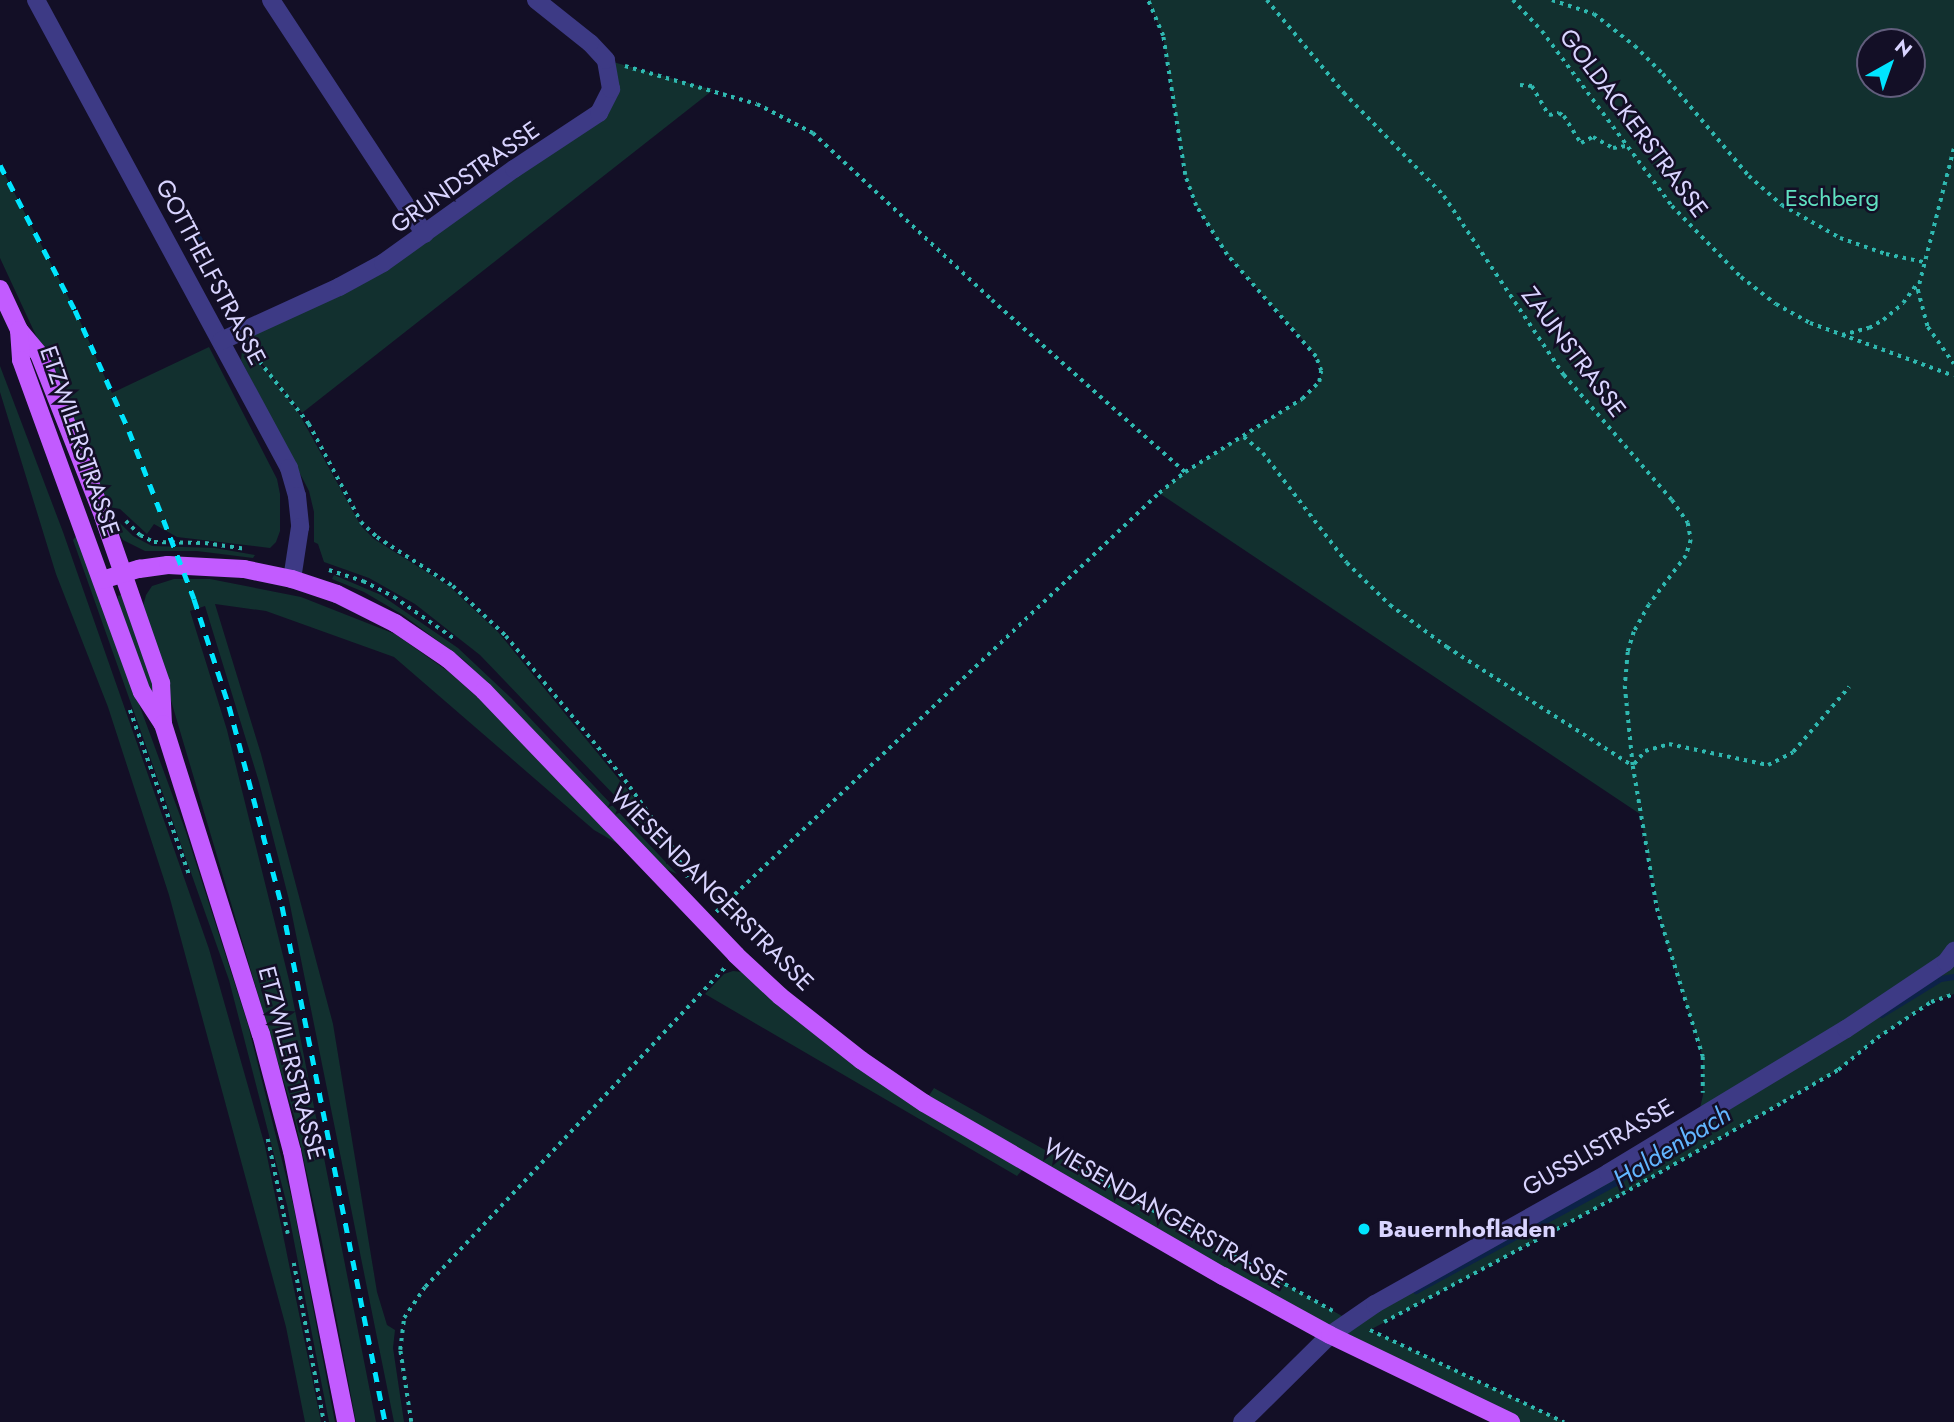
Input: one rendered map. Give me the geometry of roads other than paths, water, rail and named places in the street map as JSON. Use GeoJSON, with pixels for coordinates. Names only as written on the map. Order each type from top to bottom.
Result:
{"type":"FeatureCollection","features":[{"type":"Feature","properties":{"kind":"main road"},"geometry":{"type":"LineString","coordinates":[[0,289],[19,330]]}},
{"type":"Feature","properties":{"kind":"main road","name":"ETZWILERSTRASSE"},"geometry":{"type":"LineString","coordinates":[[19,330],[39,354],[124,573],[161,683],[163,724]]}},
{"type":"Feature","properties":{"kind":"main road","name":"ETZWILERSTRASSE"},"geometry":{"type":"LineString","coordinates":[[19,330],[21,360],[142,692],[163,724],[265,1047],[292,1151],[346,1422]]}},
{"type":"Feature","properties":{"kind":"main road","name":"WIESENDANGERSTRASSE"},"geometry":{"type":"LineString","coordinates":[[102,580],[148,567],[192,565],[236,568],[292,579],[376,611],[421,639],[463,672],[736,955],[804,1016],[904,1090],[1330,1335],[1511,1422]]}},
{"type":"Feature","properties":{"kind":"street","name":"GOTTHELFSTRASSE"},"geometry":{"type":"LineString","coordinates":[[36,0],[229,338],[285,461],[295,486],[300,527],[292,579]]}},
{"type":"Feature","properties":{"kind":"street"},"geometry":{"type":"LineString","coordinates":[[271,0],[425,234]]}},
{"type":"Feature","properties":{"kind":"street","name":"GRUNDSTRASSE"},"geometry":{"type":"LineString","coordinates":[[229,338],[361,276],[425,234],[520,165],[593,119],[604,107],[611,89],[606,60],[590,43],[536,0]]}},
{"type":"Feature","properties":{"kind":"street","name":"GUSSLISTRASSE"},"geometry":{"type":"LineString","coordinates":[[1242,1422],[1330,1335],[1351,1321],[1486,1240],[1608,1173],[1698,1116],[1846,1029],[1946,962],[1954,951]]}},
{"type":"Feature","properties":{"kind":"water"},"geometry":{"type":"Polygon","coordinates":[[[200,234],[211,254],[201,260],[190,239],[200,234]]]}},
{"type":"Feature","properties":{"kind":"waterway","name":"Haldenbach"},"geometry":{"type":"LineString","coordinates":[[1882,1015],[1941,979],[1954,977]]}},
{"type":"Feature","properties":{"kind":"waterway","name":"Haldenbach"},"geometry":{"type":"LineString","coordinates":[[1416,1291],[1616,1183],[1727,1111]]}},
{"type":"Feature","properties":{"kind":"railway"},"geometry":{"type":"LineString","coordinates":[[0,165],[75,310],[129,431],[194,599],[229,706],[282,906],[385,1422]]}},
{"type":"Feature","properties":{"kind":"place","name":"Bauernhofladen"},"geometry":{"type":"Point","coordinates":[1364,1229]}},
{"type":"Feature","properties":{"kind":"park label","name":"Eschberg"},"geometry":{"type":"Point","coordinates":[1832,198]}}]}
